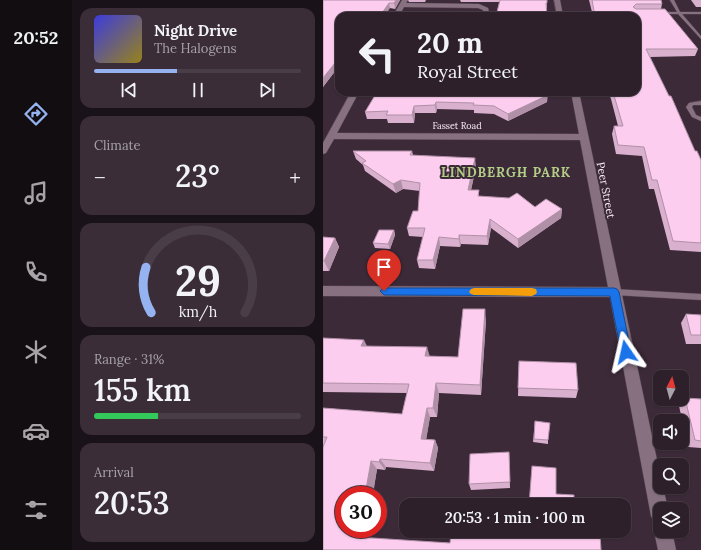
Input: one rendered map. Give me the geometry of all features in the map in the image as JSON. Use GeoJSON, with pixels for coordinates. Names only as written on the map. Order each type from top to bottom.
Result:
{"type":"FeatureCollection","features":[{"type":"Feature","properties":{"kind":"street"},"geometry":{"type":"LineString","coordinates":[[557,0],[559,12]]}},
{"type":"Feature","properties":{"kind":"street"},"geometry":{"type":"LineString","coordinates":[[398,12],[403,2],[479,6],[486,9],[486,12]]}},
{"type":"Feature","properties":{"kind":"street"},"geometry":{"type":"LineString","coordinates":[[323,151],[353,96]]}},
{"type":"Feature","properties":{"kind":"street","name":"Peer Street"},"geometry":{"type":"LineString","coordinates":[[576,96],[657,502]]}},
{"type":"Feature","properties":{"kind":"street","name":"Fasset Road"},"geometry":{"type":"LineString","coordinates":[[331,136],[584,137]]}},
{"type":"Feature","properties":{"kind":"street"},"geometry":{"type":"LineString","coordinates":[[323,291],[614,292]]}},
{"type":"Feature","properties":{"kind":"street"},"geometry":{"type":"LineString","coordinates":[[664,538],[667,550]]}},
{"type":"Feature","properties":{"kind":"lane"},"geometry":{"type":"LineString","coordinates":[[672,0],[679,13],[701,38]]}},
{"type":"Feature","properties":{"kind":"lane"},"geometry":{"type":"LineString","coordinates":[[650,13],[701,13]]}},
{"type":"Feature","properties":{"kind":"lane"},"geometry":{"type":"LineString","coordinates":[[701,103],[691,104],[689,107],[694,116],[701,119]]}},
{"type":"Feature","properties":{"kind":"lane"},"geometry":{"type":"LineString","coordinates":[[614,292],[701,297]]}},
{"type":"Feature","properties":{"kind":"building"},"geometry":{"type":"Polygon","coordinates":[[[323,0],[396,0],[394,3],[389,3],[383,12],[335,12],[335,63],[323,78],[323,0]]]}},
{"type":"Feature","properties":{"kind":"building"},"geometry":{"type":"Polygon","coordinates":[[[500,0],[547,0],[547,12],[497,12],[500,0]]]}},
{"type":"Feature","properties":{"kind":"building"},"geometry":{"type":"Polygon","coordinates":[[[592,0],[661,0],[662,4],[636,4],[633,7],[636,9],[665,9],[698,49],[646,49],[669,96],[671,96],[695,151],[697,151],[701,160],[701,243],[673,241],[657,180],[652,180],[644,147],[618,145],[614,126],[623,126],[614,96],[641,96],[641,12],[594,12],[592,0]]]}},
{"type":"Feature","properties":{"kind":"building"},"geometry":{"type":"Polygon","coordinates":[[[375,96],[546,96],[508,114],[494,106],[473,105],[474,103],[436,102],[435,105],[414,106],[412,115],[386,115],[388,111],[365,112],[375,96]]]}},
{"type":"Feature","properties":{"kind":"building"},"geometry":{"type":"Polygon","coordinates":[[[353,151],[412,151],[410,155],[475,158],[468,190],[479,190],[478,196],[509,198],[517,193],[535,207],[546,199],[562,209],[518,239],[490,219],[487,236],[459,235],[459,239],[439,237],[433,260],[417,260],[425,228],[407,228],[413,211],[418,211],[420,183],[401,180],[393,184],[362,163],[366,161],[353,151]]]}},
{"type":"Feature","properties":{"kind":"building"},"geometry":{"type":"Polygon","coordinates":[[[379,230],[394,230],[388,244],[373,243],[379,230]]]}},
{"type":"Feature","properties":{"kind":"building"},"geometry":{"type":"Polygon","coordinates":[[[323,237],[335,238],[324,261],[323,261],[323,237]]]}},
{"type":"Feature","properties":{"kind":"building"},"geometry":{"type":"Polygon","coordinates":[[[463,309],[485,309],[480,385],[436,383],[433,408],[427,408],[421,439],[435,440],[430,463],[380,459],[379,462],[371,461],[367,486],[335,486],[335,538],[372,538],[450,543],[450,538],[600,538],[601,550],[323,550],[323,447],[327,437],[323,437],[323,408],[402,414],[409,384],[323,383],[323,338],[364,340],[361,346],[427,347],[425,356],[458,357],[463,309]]]}},
{"type":"Feature","properties":{"kind":"building"},"geometry":{"type":"Polygon","coordinates":[[[686,314],[701,315],[701,335],[691,335],[686,314]]]}},
{"type":"Feature","properties":{"kind":"building"},"geometry":{"type":"Polygon","coordinates":[[[519,361],[576,363],[578,390],[518,388],[519,361]]]}},
{"type":"Feature","properties":{"kind":"building"},"geometry":{"type":"Polygon","coordinates":[[[689,398],[701,399],[701,441],[695,440],[687,406],[689,406],[689,398]]]}},
{"type":"Feature","properties":{"kind":"building"},"geometry":{"type":"Polygon","coordinates":[[[535,421],[550,423],[548,440],[534,439],[535,421]]]}},
{"type":"Feature","properties":{"kind":"building"},"geometry":{"type":"Polygon","coordinates":[[[509,452],[510,482],[469,484],[470,454],[509,452]]]}},
{"type":"Feature","properties":{"kind":"building"},"geometry":{"type":"Polygon","coordinates":[[[532,466],[556,468],[556,494],[574,495],[574,498],[530,498],[532,466]]]}},
{"type":"Feature","properties":{"kind":"slow traffic"},"geometry":{"type":"LineString","coordinates":[[474,292],[532,292]]}},
{"type":"Feature","properties":{"kind":"district","name":"LINDBERGH PARK"},"geometry":{"type":"Point","coordinates":[506,172]}},
{"type":"Feature","properties":{"kind":"route"},"geometry":{"type":"LineString","coordinates":[[384,291],[614,292],[626,352]]}}]}
